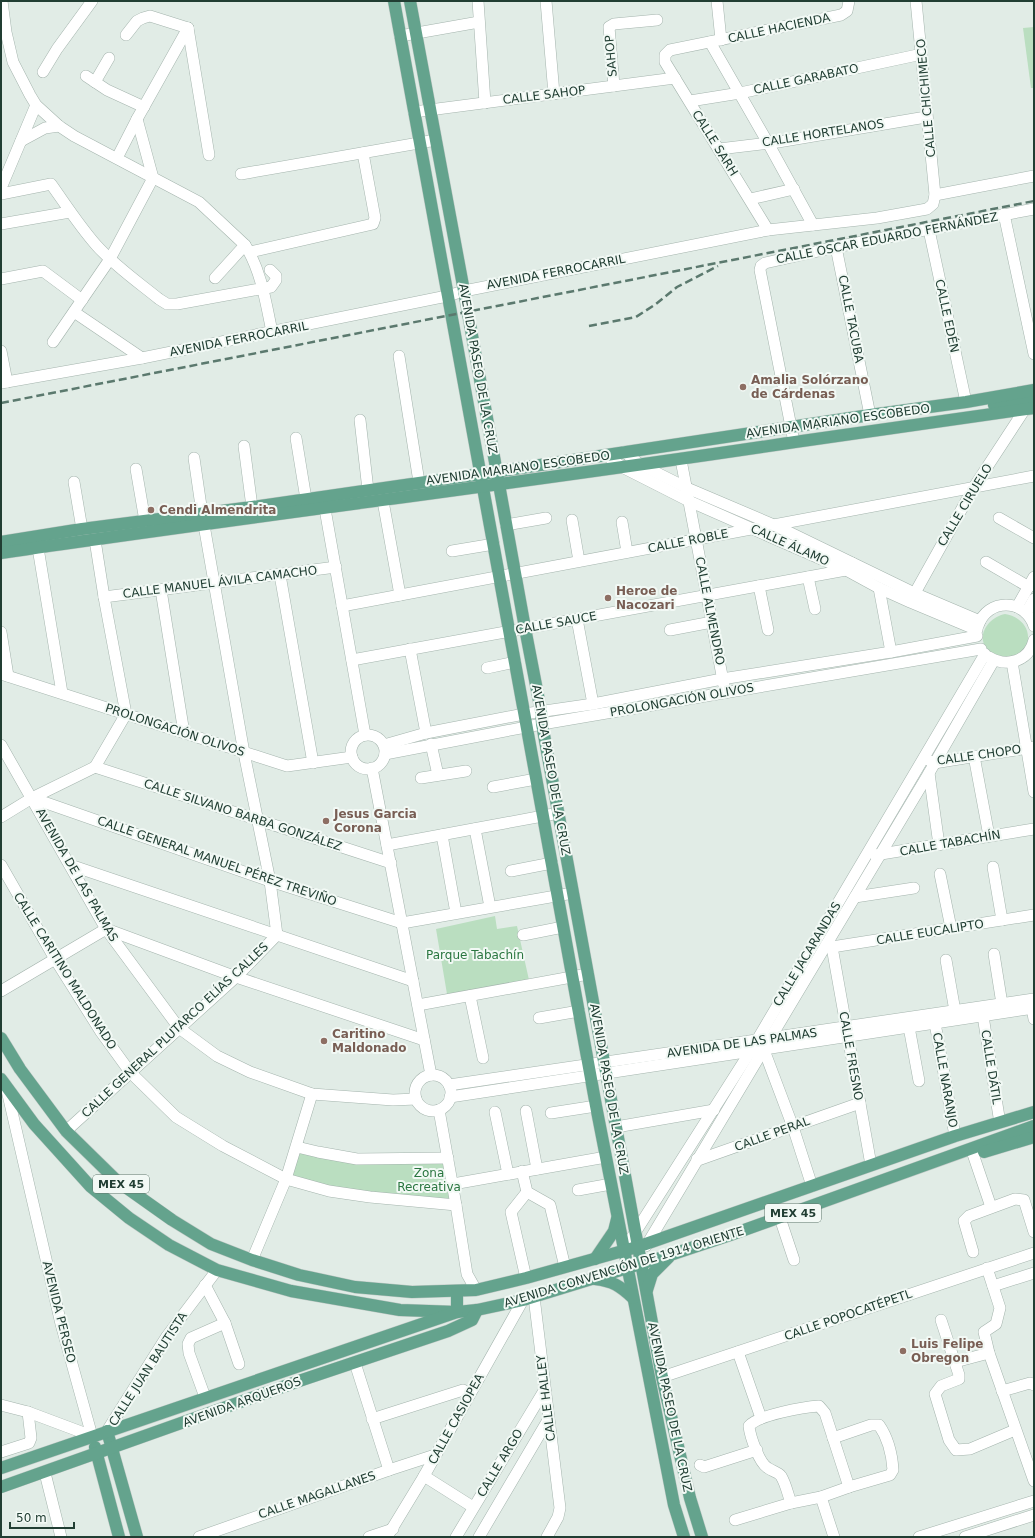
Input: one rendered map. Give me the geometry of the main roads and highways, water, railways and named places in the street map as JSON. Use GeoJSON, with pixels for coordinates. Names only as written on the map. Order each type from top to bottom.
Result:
{"type":"FeatureCollection","features":[{"type":"Feature","properties":{"kind":"main road","name":"AVENIDA PASEO DE LA CRUZ"},"geometry":{"type":"LineString","coordinates":[[394,1],[617,1218],[674,1505],[684,1537]]}},
{"type":"Feature","properties":{"kind":"main road","name":"AVENIDA PASEO DE LA CRUZ"},"geometry":{"type":"LineString","coordinates":[[410,1],[541,711],[542,724],[635,1233],[642,1253],[646,1293],[662,1377],[690,1498],[702,1537]]}},
{"type":"Feature","properties":{"kind":"main road","name":"AVENIDA MARIANO ESCOBEDO"},"geometry":{"type":"LineString","coordinates":[[1,542],[96,540],[203,519],[252,507],[966,402],[1034,390]]}},
{"type":"Feature","properties":{"kind":"main road"},"geometry":{"type":"LineString","coordinates":[[922,408],[945,412],[1034,399]]}},
{"type":"Feature","properties":{"kind":"main road","name":"AVENIDA MARIANO ESCOBEDO"},"geometry":{"type":"LineString","coordinates":[[1,553],[38,548],[51,540],[82,529],[145,521],[203,519],[325,509],[681,460],[1029,408]]}},
{"type":"Feature","properties":{"kind":"main road","name":"AVENIDA CONVENCIÓN DE 1914 ORIENTE"},"geometry":{"type":"LineString","coordinates":[[1,1038],[20,1069],[66,1131],[117,1181],[172,1220],[211,1244],[252,1260],[299,1275],[355,1287],[412,1292],[476,1290],[526,1278],[624,1250],[642,1253],[673,1254],[780,1218],[1034,1126]]}},
{"type":"Feature","properties":{"kind":"main road","name":"AVENIDA CONVENCIÓN DE 1914 ORIENTE"},"geometry":{"type":"LineString","coordinates":[[3,1082],[34,1124],[90,1186],[129,1218],[169,1245],[217,1270],[291,1291],[400,1310],[457,1312],[477,1310],[528,1298],[627,1268],[642,1253],[812,1186],[955,1136],[1034,1112]]}},
{"type":"Feature","properties":{"kind":"main road","name":"AVENIDA CONVENCIÓN DE 1914 ORIENTE"},"geometry":{"type":"LineString","coordinates":[[968,1132],[999,1117],[1034,1105]]}},
{"type":"Feature","properties":{"kind":"main road","name":"AVENIDA CONVENCIÓN DE 1914 ORIENTE"},"geometry":{"type":"LineString","coordinates":[[955,1154],[981,1153],[1034,1137]]}},
{"type":"Feature","properties":{"kind":"main road"},"geometry":{"type":"LineString","coordinates":[[595,1259],[614,1232],[617,1218]]}},
{"type":"Feature","properties":{"kind":"main road"},"geometry":{"type":"LineString","coordinates":[[646,1293],[652,1274],[673,1254]]}},
{"type":"Feature","properties":{"kind":"main road"},"geometry":{"type":"LineString","coordinates":[[592,1279],[605,1280],[617,1284],[633,1298]]}},
{"type":"Feature","properties":{"kind":"main road"},"geometry":{"type":"LineString","coordinates":[[476,1290],[477,1310]]}},
{"type":"Feature","properties":{"kind":"main road"},"geometry":{"type":"LineString","coordinates":[[457,1291],[457,1312]]}},
{"type":"Feature","properties":{"kind":"main road","name":"AVENIDA ARQUEROS"},"geometry":{"type":"LineString","coordinates":[[1,1487],[45,1473],[97,1453],[464,1324],[472,1320],[477,1310]]}},
{"type":"Feature","properties":{"kind":"main road","name":"AVENIDA ARQUEROS"},"geometry":{"type":"LineString","coordinates":[[1,1468],[457,1312]]}},
{"type":"Feature","properties":{"kind":"main road"},"geometry":{"type":"LineString","coordinates":[[108,1431],[137,1537]]}},
{"type":"Feature","properties":{"kind":"main road","name":"AVENIDA PERSEO"},"geometry":{"type":"LineString","coordinates":[[92,1436],[119,1537]]}},
{"type":"Feature","properties":{"kind":"railway"},"geometry":{"type":"LineString","coordinates":[[1,403],[1034,201]]}},
{"type":"Feature","properties":{"kind":"railway"},"geometry":{"type":"LineString","coordinates":[[589,326],[636,317],[656,304],[677,287],[718,266]]}},
{"type":"Feature","properties":{"kind":"place","name":"Amalia Solórzano de Cárdenas"},"geometry":{"type":"Point","coordinates":[743,387]}},
{"type":"Feature","properties":{"kind":"place","name":"Cendi Almendrita"},"geometry":{"type":"Point","coordinates":[151,510]}},
{"type":"Feature","properties":{"kind":"place","name":"Heroe de Nacozari"},"geometry":{"type":"Point","coordinates":[608,598]}},
{"type":"Feature","properties":{"kind":"place","name":"Jesus Garcia Corona"},"geometry":{"type":"Point","coordinates":[326,821]}},
{"type":"Feature","properties":{"kind":"place","name":"Caritino Maldonado"},"geometry":{"type":"Point","coordinates":[324,1041]}},
{"type":"Feature","properties":{"kind":"place","name":"Luis Felipe Obregon"},"geometry":{"type":"Point","coordinates":[903,1351]}},
{"type":"Feature","properties":{"kind":"park label","name":"Parque Tabachín"},"geometry":{"type":"Point","coordinates":[475,955]}},
{"type":"Feature","properties":{"kind":"park label","name":"Zona Recreativa"},"geometry":{"type":"Point","coordinates":[429,1180]}}]}
